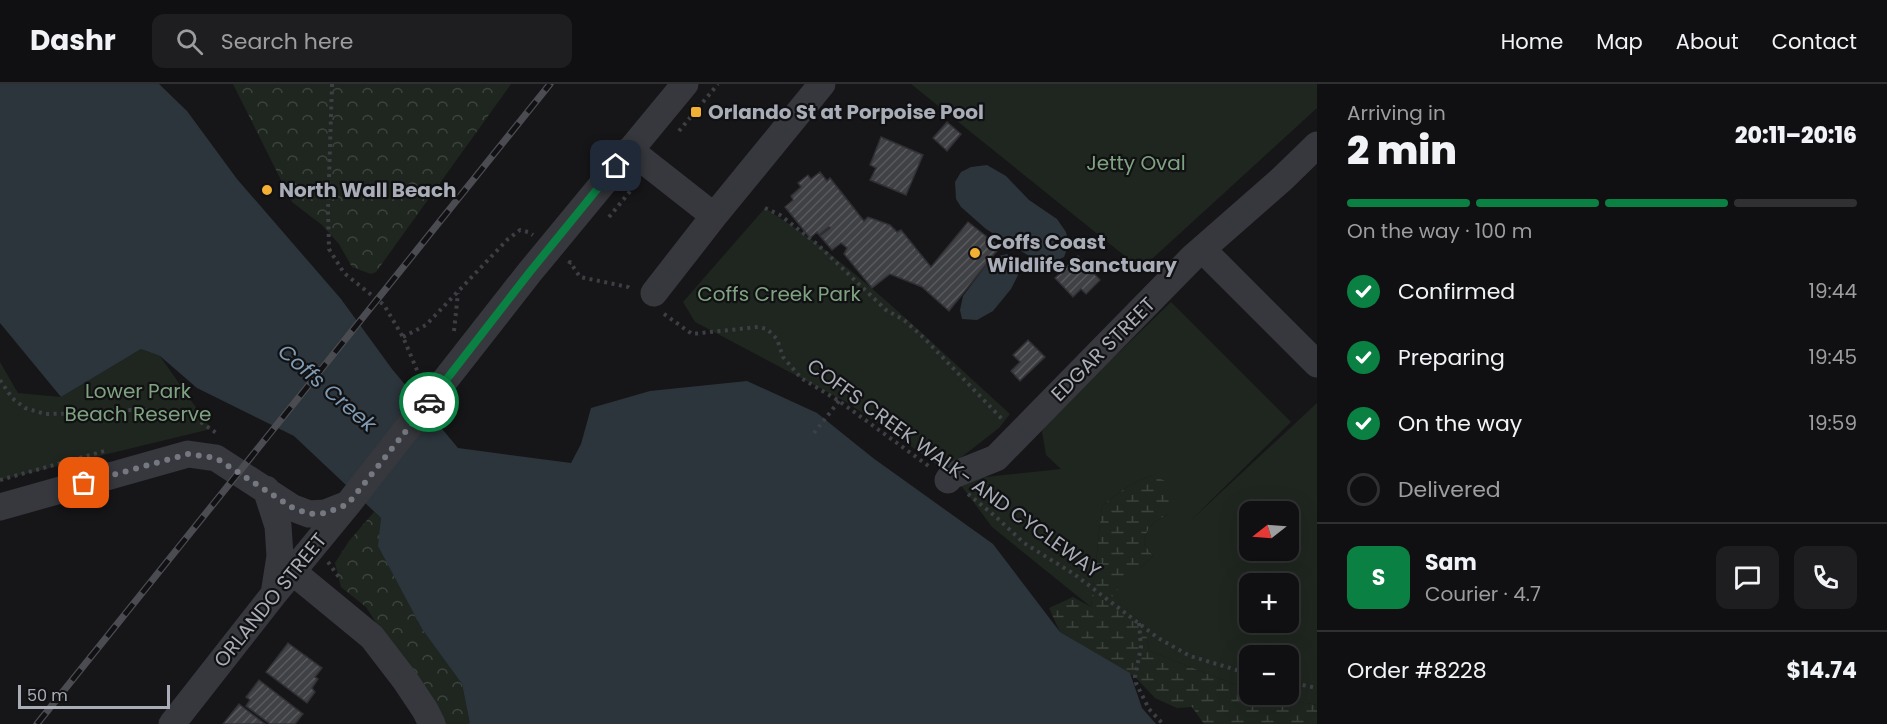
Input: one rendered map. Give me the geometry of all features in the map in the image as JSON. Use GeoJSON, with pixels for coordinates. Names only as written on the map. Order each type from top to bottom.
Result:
{"type":"FeatureCollection","features":[{"type":"Feature","properties":{"kind":"street","name":"ORLANDO STREET"},"geometry":{"type":"LineString","coordinates":[[172,724],[348,504],[426,393],[529,273],[685,84]]}},
{"type":"Feature","properties":{"kind":"street"},"geometry":{"type":"LineString","coordinates":[[650,299],[714,216],[822,84]]}},
{"type":"Feature","properties":{"kind":"street","name":"EDGAR STREET"},"geometry":{"type":"LineString","coordinates":[[948,480],[951,476],[996,458],[1202,249],[1317,145]]}},
{"type":"Feature","properties":{"kind":"street"},"geometry":{"type":"LineString","coordinates":[[630,150],[714,216]]}},
{"type":"Feature","properties":{"kind":"street"},"geometry":{"type":"LineString","coordinates":[[1202,249],[1317,364]]}},
{"type":"Feature","properties":{"kind":"street"},"geometry":{"type":"LineString","coordinates":[[0,507],[188,454],[216,458],[293,508],[309,514],[326,513],[348,504]]}},
{"type":"Feature","properties":{"kind":"street"},"geometry":{"type":"LineString","coordinates":[[266,489],[279,526],[280,556],[274,594]]}},
{"type":"Feature","properties":{"kind":"street"},"geometry":{"type":"LineString","coordinates":[[293,572],[372,637],[405,680],[432,724]]}},
{"type":"Feature","properties":{"kind":"path"},"geometry":{"type":"LineString","coordinates":[[332,84],[329,249],[344,273],[384,306],[403,337],[426,393]]}},
{"type":"Feature","properties":{"kind":"path"},"geometry":{"type":"LineString","coordinates":[[765,208],[780,215],[817,244],[886,310],[904,320],[1018,435]]}},
{"type":"Feature","properties":{"kind":"path"},"geometry":{"type":"LineString","coordinates":[[403,337],[426,325],[508,238],[520,230],[528,232]]}},
{"type":"Feature","properties":{"kind":"path","name":"COFFS CREEK WALK- AND CYCLEWAY"},"geometry":{"type":"LineString","coordinates":[[562,270],[570,262],[580,277],[628,287],[650,299],[692,334],[751,327],[767,329],[777,339],[783,357],[801,378],[839,401],[948,480],[995,516],[1024,543],[1074,574],[1158,638],[1190,656],[1239,671]]}},
{"type":"Feature","properties":{"kind":"path"},"geometry":{"type":"LineString","coordinates":[[0,380],[18,403],[25,408],[45,414],[145,410],[191,415],[221,436]]}},
{"type":"Feature","properties":{"kind":"path"},"geometry":{"type":"LineString","coordinates":[[814,433],[839,401]]}},
{"type":"Feature","properties":{"kind":"path"},"geometry":{"type":"LineString","coordinates":[[1139,623],[1142,647],[1135,677],[1136,683],[1149,709],[1163,724]]}},
{"type":"Feature","properties":{"kind":"path"},"geometry":{"type":"LineString","coordinates":[[1299,684],[1317,688]]}},
{"type":"Feature","properties":{"kind":"green space"},"geometry":{"type":"Polygon","coordinates":[[[233,84],[511,84],[376,272],[371,274],[352,267],[339,244],[322,225],[292,202],[233,84]]]}},
{"type":"Feature","properties":{"kind":"green space","name":"Jetty Oval"},"geometry":{"type":"Polygon","coordinates":[[[911,84],[1317,84],[1317,108],[1141,269],[911,84]]]}},
{"type":"Feature","properties":{"kind":"green space","name":"Coffs Creek Park"},"geometry":{"type":"Polygon","coordinates":[[[765,208],[811,239],[862,280],[1010,414],[999,428],[945,470],[848,403],[695,322],[683,302],[765,208]]]}},
{"type":"Feature","properties":{"kind":"green space"},"geometry":{"type":"Polygon","coordinates":[[[1171,302],[1291,422],[1190,521],[1317,403],[1317,705],[1299,702],[1299,645],[1239,645],[1239,686],[1149,651],[1145,626],[1111,595],[1153,556],[1144,544],[1147,533],[1149,528],[1170,513],[1152,475],[1126,488],[1102,506],[1091,607],[992,527],[957,480],[1061,469],[1046,455],[1042,431],[1057,412],[1171,302]]]}},
{"type":"Feature","properties":{"kind":"green space","name":"Lower Park Beach Reserve"},"geometry":{"type":"Polygon","coordinates":[[[141,349],[160,356],[211,429],[0,480],[0,362],[18,393],[61,397],[141,349]]]}},
{"type":"Feature","properties":{"kind":"green space"},"geometry":{"type":"Polygon","coordinates":[[[1152,475],[1165,481],[1174,502],[1170,513],[1149,528],[1147,533],[1144,544],[1153,556],[1112,595],[1145,626],[1149,651],[1239,686],[1239,705],[1299,705],[1299,702],[1317,705],[1317,724],[1204,724],[1192,707],[1177,708],[1155,698],[1135,677],[1060,632],[1049,608],[1073,597],[1091,607],[1102,506],[1138,481],[1152,475]]]}},
{"type":"Feature","properties":{"kind":"green space"},"geometry":{"type":"Polygon","coordinates":[[[374,512],[381,518],[379,547],[422,629],[462,684],[470,724],[440,724],[366,607],[341,587],[335,563],[349,541],[374,512]]]}},
{"type":"Feature","properties":{"kind":"water","name":"Coffs Creek"},"geometry":{"type":"Polygon","coordinates":[[[0,84],[159,84],[187,111],[237,179],[341,299],[392,369],[458,448],[571,463],[581,444],[591,408],[650,391],[747,381],[817,413],[873,458],[993,544],[1060,632],[1130,673],[1142,708],[1156,724],[470,724],[462,684],[422,629],[378,546],[381,518],[294,436],[197,388],[160,356],[141,349],[61,397],[0,323],[0,84]]]}},
{"type":"Feature","properties":{"kind":"water"},"geometry":{"type":"Polygon","coordinates":[[[987,165],[1006,176],[1029,200],[1057,219],[1066,232],[1069,244],[1064,257],[1052,263],[1037,261],[986,229],[961,207],[956,199],[955,182],[961,172],[971,167],[987,165]]]}},
{"type":"Feature","properties":{"kind":"water"},"geometry":{"type":"Polygon","coordinates":[[[1007,254],[1017,262],[1018,275],[1011,289],[993,311],[977,320],[962,319],[960,310],[963,296],[987,264],[995,257],[1007,254]]]}},
{"type":"Feature","properties":{"kind":"building"},"geometry":{"type":"Polygon","coordinates":[[[947,122],[961,134],[947,151],[933,138],[947,122]]]}},
{"type":"Feature","properties":{"kind":"building"},"geometry":{"type":"Polygon","coordinates":[[[881,137],[923,155],[906,195],[870,180],[876,168],[870,165],[881,137]]]}},
{"type":"Feature","properties":{"kind":"building"},"geometry":{"type":"Polygon","coordinates":[[[820,172],[827,181],[830,178],[864,221],[868,217],[890,225],[897,232],[901,230],[931,267],[968,222],[1000,247],[949,311],[922,287],[890,274],[872,288],[844,254],[847,248],[841,243],[832,250],[820,236],[829,227],[819,235],[817,232],[810,238],[785,207],[793,200],[791,196],[801,187],[798,183],[808,175],[811,179],[820,172]]]}},
{"type":"Feature","properties":{"kind":"building"},"geometry":{"type":"Polygon","coordinates":[[[1078,256],[1100,280],[1086,294],[1081,289],[1073,297],[1055,278],[1078,256]]]}},
{"type":"Feature","properties":{"kind":"building"},"geometry":{"type":"Polygon","coordinates":[[[1028,340],[1045,357],[1020,381],[1011,371],[1020,362],[1013,355],[1028,340]]]}},
{"type":"Feature","properties":{"kind":"building"},"geometry":{"type":"Polygon","coordinates":[[[288,643],[322,668],[315,677],[318,679],[312,688],[315,692],[307,703],[266,672],[288,643]]]}},
{"type":"Feature","properties":{"kind":"building"},"geometry":{"type":"Polygon","coordinates":[[[259,680],[303,714],[295,724],[270,724],[246,706],[250,700],[246,697],[259,680]]]}},
{"type":"Feature","properties":{"kind":"building"},"geometry":{"type":"Polygon","coordinates":[[[239,704],[265,724],[223,724],[239,704]]]}},
{"type":"Feature","properties":{"kind":"railway"},"geometry":{"type":"LineString","coordinates":[[37,724],[550,84]]}},
{"type":"Feature","properties":{"kind":"way so far"},"geometry":{"type":"LineString","coordinates":[[84,483],[188,454],[216,458],[293,508],[309,514],[326,513],[348,504],[429,402]]}},
{"type":"Feature","properties":{"kind":"place","name":"Orlando St at Porpoise Pool"},"geometry":{"type":"Point","coordinates":[696,112]}},
{"type":"Feature","properties":{"kind":"place","name":"North Wall Beach"},"geometry":{"type":"Point","coordinates":[267,190]}},
{"type":"Feature","properties":{"kind":"place","name":"Coffs Coast Wildlife Sanctuary"},"geometry":{"type":"Point","coordinates":[975,253]}},
{"type":"Feature","properties":{"kind":"route"},"geometry":{"type":"LineString","coordinates":[[429,402],[616,166]]}}]}
